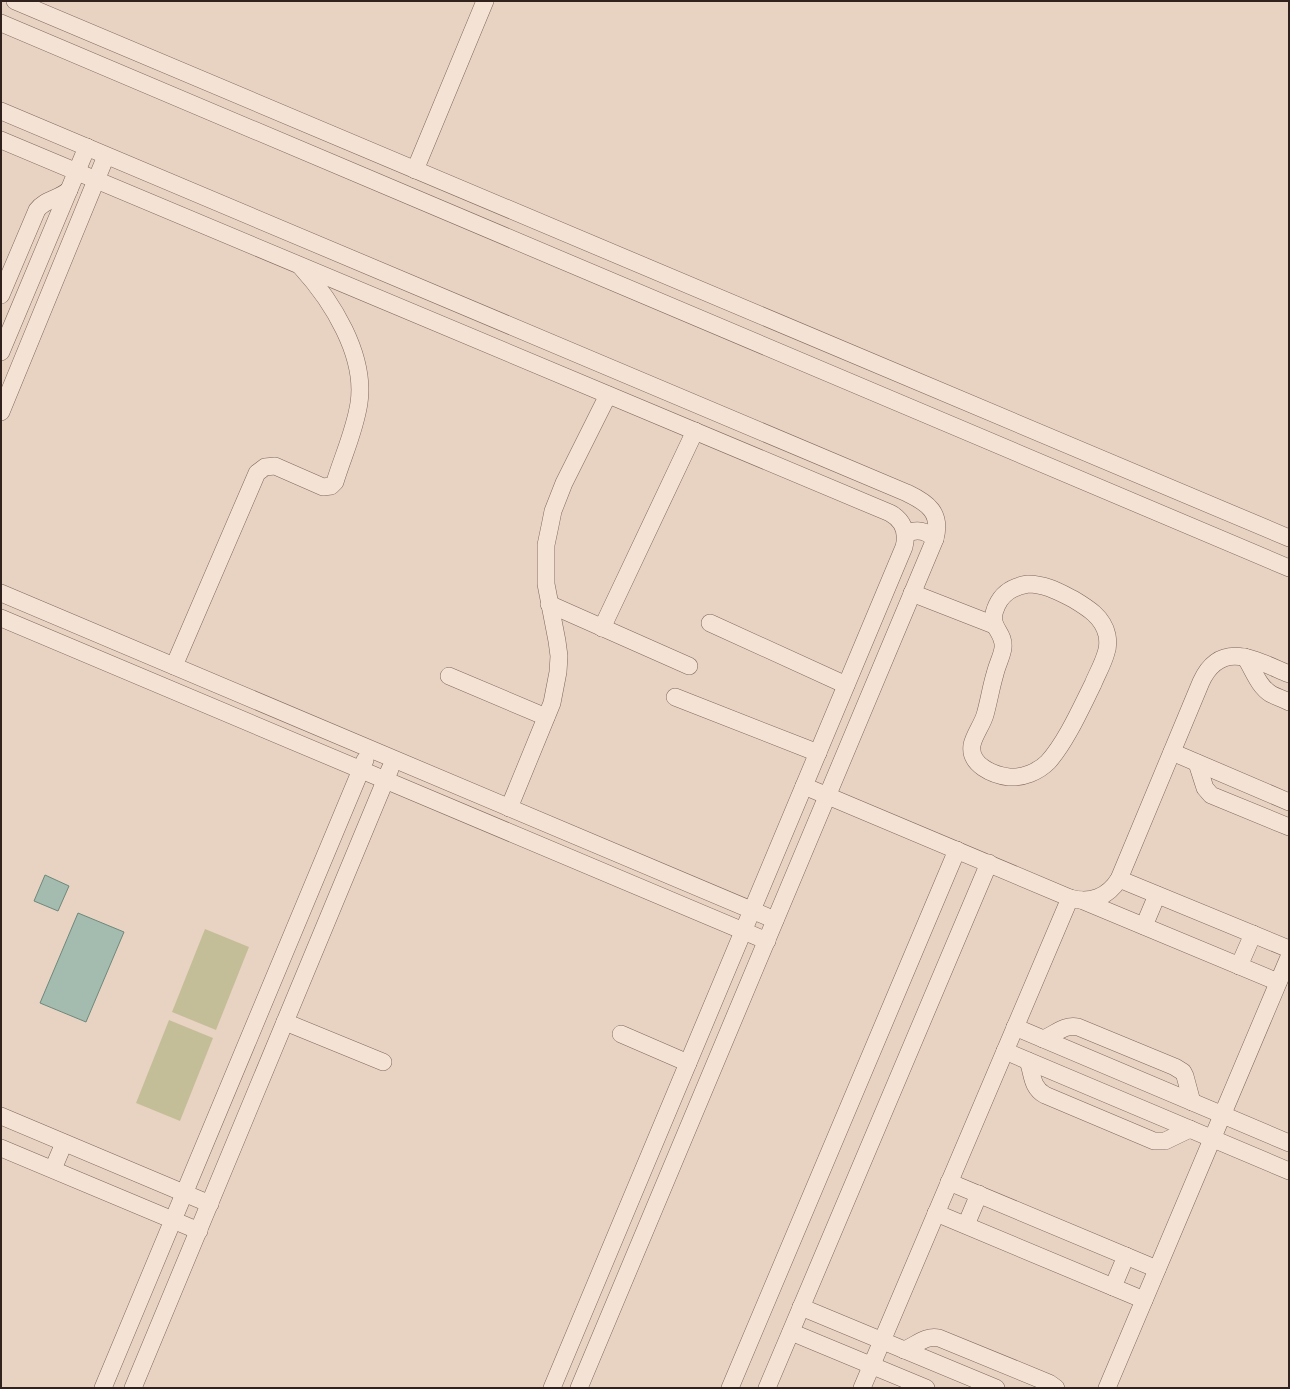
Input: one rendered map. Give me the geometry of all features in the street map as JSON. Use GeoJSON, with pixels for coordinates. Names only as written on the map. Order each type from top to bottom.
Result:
{"type":"FeatureCollection","features":[{"type":"Feature","properties":{"kind":"street"},"geometry":{"type":"LineString","coordinates":[[15,1],[1289,538]]}},
{"type":"Feature","properties":{"kind":"street"},"geometry":{"type":"LineString","coordinates":[[415,170],[485,1]]}},
{"type":"Feature","properties":{"kind":"street"},"geometry":{"type":"LineString","coordinates":[[1,23],[1289,568]]}},
{"type":"Feature","properties":{"kind":"street"},"geometry":{"type":"LineString","coordinates":[[1,111],[918,498],[929,506],[935,518],[937,526],[935,539],[579,1388]]}},
{"type":"Feature","properties":{"kind":"street"},"geometry":{"type":"LineString","coordinates":[[1,140],[97,179],[896,516],[901,521],[906,534],[904,547],[552,1388]]}},
{"type":"Feature","properties":{"kind":"street"},"geometry":{"type":"LineString","coordinates":[[1,352],[87,147]]}},
{"type":"Feature","properties":{"kind":"street"},"geometry":{"type":"LineString","coordinates":[[1,412],[106,156]]}},
{"type":"Feature","properties":{"kind":"street"},"geometry":{"type":"LineString","coordinates":[[1,295],[37,210],[42,204],[58,198],[69,190]]}},
{"type":"Feature","properties":{"kind":"street"},"geometry":{"type":"LineString","coordinates":[[174,666],[257,473],[265,467],[275,466],[325,488],[331,486],[335,482],[354,425],[359,402],[360,378],[349,342],[333,309],[312,278],[299,265]]}},
{"type":"Feature","properties":{"kind":"street"},"geometry":{"type":"LineString","coordinates":[[509,808],[546,717],[556,688],[559,656],[549,604],[545,565],[546,545],[553,511],[564,484],[608,395]]}},
{"type":"Feature","properties":{"kind":"street"},"geometry":{"type":"LineString","coordinates":[[602,628],[695,431]]}},
{"type":"Feature","properties":{"kind":"street"},"geometry":{"type":"LineString","coordinates":[[896,516],[901,516],[911,512],[918,498]]}},
{"type":"Feature","properties":{"kind":"street"},"geometry":{"type":"LineString","coordinates":[[906,534],[911,531],[922,531],[935,539]]}},
{"type":"Feature","properties":{"kind":"street"},"geometry":{"type":"LineString","coordinates":[[912,593],[994,625],[1001,635],[1003,647],[985,714],[973,741],[972,752],[977,763],[992,773],[1011,777],[1020,776],[1038,770],[1047,763],[1060,745],[1078,713],[1102,664],[1106,654],[1107,636],[1105,628],[1096,614],[1060,592],[1035,584],[1028,584],[1013,588],[1001,598],[994,611],[994,625]]}},
{"type":"Feature","properties":{"kind":"street"},"geometry":{"type":"LineString","coordinates":[[1,593],[775,920]]}},
{"type":"Feature","properties":{"kind":"street"},"geometry":{"type":"LineString","coordinates":[[549,604],[689,666]]}},
{"type":"Feature","properties":{"kind":"street"},"geometry":{"type":"LineString","coordinates":[[1,618],[767,941]]}},
{"type":"Feature","properties":{"kind":"street"},"geometry":{"type":"LineString","coordinates":[[710,623],[846,685]]}},
{"type":"Feature","properties":{"kind":"street"},"geometry":{"type":"LineString","coordinates":[[1075,899],[1096,899],[1115,885],[1119,879],[1202,682],[1212,664],[1225,657],[1238,656],[1245,657],[1289,674]]}},
{"type":"Feature","properties":{"kind":"street"},"geometry":{"type":"LineString","coordinates":[[1245,657],[1265,689],[1275,696],[1289,702]]}},
{"type":"Feature","properties":{"kind":"street"},"geometry":{"type":"LineString","coordinates":[[450,676],[546,717]]}},
{"type":"Feature","properties":{"kind":"street"},"geometry":{"type":"LineString","coordinates":[[675,697],[818,753]]}},
{"type":"Feature","properties":{"kind":"street"},"geometry":{"type":"LineString","coordinates":[[103,1388],[370,749]]}},
{"type":"Feature","properties":{"kind":"street"},"geometry":{"type":"LineString","coordinates":[[1172,752],[1289,802]]}},
{"type":"Feature","properties":{"kind":"street"},"geometry":{"type":"LineString","coordinates":[[133,1388],[394,759]]}},
{"type":"Feature","properties":{"kind":"street"},"geometry":{"type":"LineString","coordinates":[[1197,763],[1205,788],[1211,795],[1289,827]]}},
{"type":"Feature","properties":{"kind":"street"},"geometry":{"type":"LineString","coordinates":[[804,786],[1278,982]]}},
{"type":"Feature","properties":{"kind":"street"},"geometry":{"type":"LineString","coordinates":[[730,1388],[957,850]]}},
{"type":"Feature","properties":{"kind":"street"},"geometry":{"type":"LineString","coordinates":[[767,1388],[988,863]]}},
{"type":"Feature","properties":{"kind":"street"},"geometry":{"type":"LineString","coordinates":[[1119,879],[1289,949]]}},
{"type":"Feature","properties":{"kind":"street"},"geometry":{"type":"LineString","coordinates":[[1144,926],[1157,895]]}},
{"type":"Feature","properties":{"kind":"street"},"geometry":{"type":"LineString","coordinates":[[862,1388],[1015,1027],[1075,899]]}},
{"type":"Feature","properties":{"kind":"street"},"geometry":{"type":"LineString","coordinates":[[1239,966],[1253,934]]}},
{"type":"Feature","properties":{"kind":"street"},"geometry":{"type":"LineString","coordinates":[[1107,1388],[1289,957]]}},
{"type":"Feature","properties":{"kind":"street"},"geometry":{"type":"LineString","coordinates":[[285,1022],[383,1062]]}},
{"type":"Feature","properties":{"kind":"street"},"geometry":{"type":"LineString","coordinates":[[1015,1027],[1289,1143]]}},
{"type":"Feature","properties":{"kind":"street"},"geometry":{"type":"LineString","coordinates":[[1043,1039],[1064,1027],[1078,1027],[1175,1067],[1185,1076],[1192,1102]]}},
{"type":"Feature","properties":{"kind":"street"},"geometry":{"type":"LineString","coordinates":[[621,1034],[688,1063]]}},
{"type":"Feature","properties":{"kind":"street"},"geometry":{"type":"LineString","coordinates":[[1005,1051],[1289,1171]]}},
{"type":"Feature","properties":{"kind":"street"},"geometry":{"type":"LineString","coordinates":[[1028,1061],[1035,1086],[1040,1092],[1154,1141],[1165,1141],[1190,1129]]}},
{"type":"Feature","properties":{"kind":"street"},"geometry":{"type":"LineString","coordinates":[[1,1116],[210,1204]]}},
{"type":"Feature","properties":{"kind":"street"},"geometry":{"type":"LineString","coordinates":[[53,1169],[64,1143]]}},
{"type":"Feature","properties":{"kind":"street"},"geometry":{"type":"LineString","coordinates":[[1,1148],[198,1231]]}},
{"type":"Feature","properties":{"kind":"street"},"geometry":{"type":"LineString","coordinates":[[949,1182],[1157,1269]]}},
{"type":"Feature","properties":{"kind":"street"},"geometry":{"type":"LineString","coordinates":[[966,1226],[980,1194]]}},
{"type":"Feature","properties":{"kind":"street"},"geometry":{"type":"LineString","coordinates":[[936,1213],[1144,1300]]}},
{"type":"Feature","properties":{"kind":"street"},"geometry":{"type":"LineString","coordinates":[[1113,1287],[1126,1256]]}},
{"type":"Feature","properties":{"kind":"street"},"geometry":{"type":"LineString","coordinates":[[801,1307],[996,1388]]}},
{"type":"Feature","properties":{"kind":"street"},"geometry":{"type":"LineString","coordinates":[[791,1332],[872,1366],[896,1381],[926,1388]]}},
{"type":"Feature","properties":{"kind":"street"},"geometry":{"type":"LineString","coordinates":[[904,1350],[928,1338],[939,1338],[1049,1383],[1056,1388]]}},
{"type":"Feature","properties":{"kind":"shaded area"},"geometry":{"type":"Polygon","coordinates":[[[45,875],[69,886],[58,911],[34,901],[45,875]]]}},
{"type":"Feature","properties":{"kind":"shaded area"},"geometry":{"type":"Polygon","coordinates":[[[78,913],[124,932],[86,1022],[40,1003],[78,913]]]}},
{"type":"Feature","properties":{"kind":"shaded area"},"geometry":{"type":"Polygon","coordinates":[[[205,929],[249,947],[216,1030],[172,1012],[205,929]]]}},
{"type":"Feature","properties":{"kind":"shaded area"},"geometry":{"type":"Polygon","coordinates":[[[169,1020],[213,1038],[180,1121],[136,1103],[169,1020]]]}}]}
